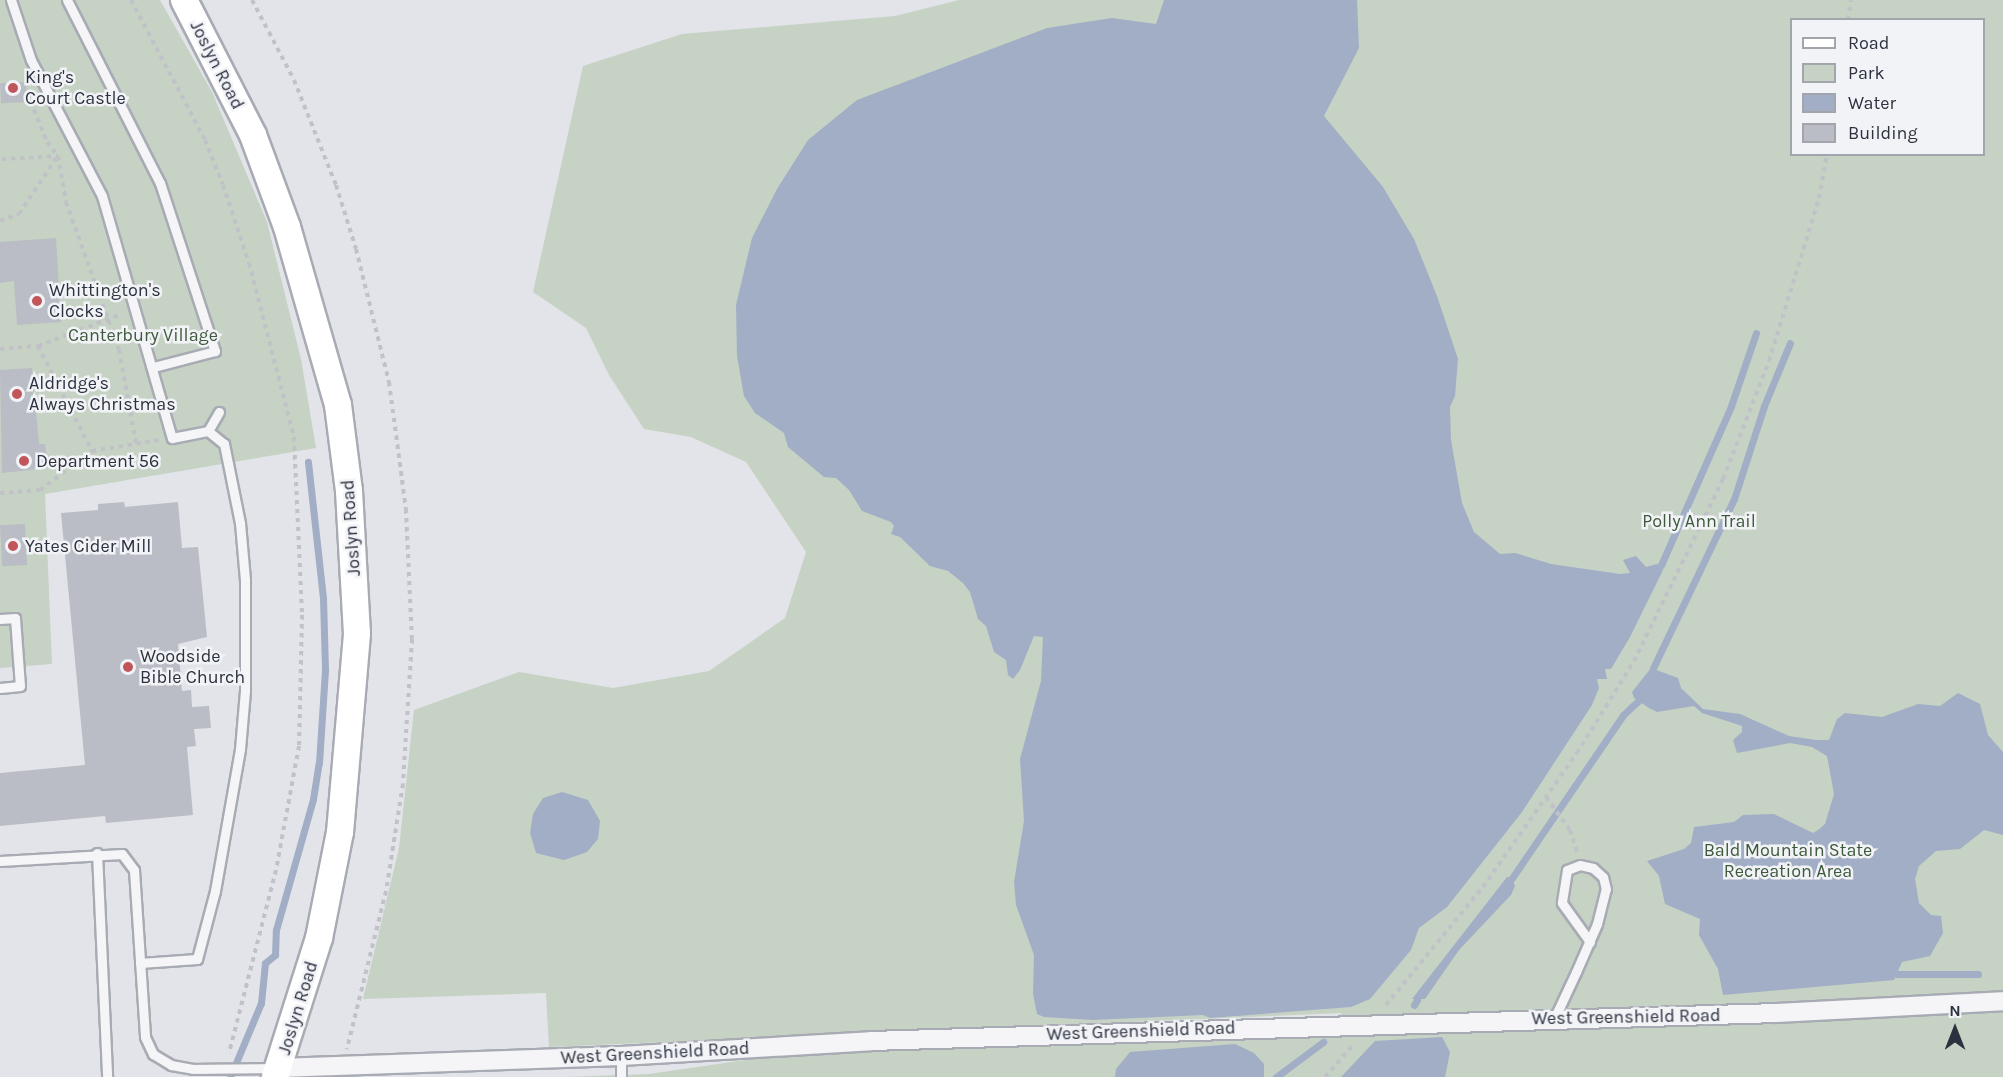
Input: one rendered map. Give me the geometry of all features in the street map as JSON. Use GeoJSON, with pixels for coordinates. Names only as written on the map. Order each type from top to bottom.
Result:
{"type":"FeatureCollection","features":[{"type":"Feature","properties":{"kind":"street","name":"Joslyn Road"},"geometry":{"type":"LineString","coordinates":[[184,0],[253,135],[287,227],[335,395],[349,491],[357,634],[350,757],[340,832],[319,938],[277,1072]]}},
{"type":"Feature","properties":{"kind":"street","name":"West Greenshield Road"},"geometry":{"type":"LineString","coordinates":[[277,1072],[621,1056],[871,1041],[1371,1023],[1776,1013],[2003,1001]]}},
{"type":"Feature","properties":{"kind":"lane"},"geometry":{"type":"LineString","coordinates":[[11,0],[31,60],[102,196],[172,438],[208,431],[219,412]]}},
{"type":"Feature","properties":{"kind":"lane"},"geometry":{"type":"LineString","coordinates":[[67,0],[160,183],[216,351],[153,367]]}},
{"type":"Feature","properties":{"kind":"lane"},"geometry":{"type":"LineString","coordinates":[[140,963],[197,959],[215,891],[240,749],[245,634],[240,523],[224,444],[208,431]]}},
{"type":"Feature","properties":{"kind":"lane"},"geometry":{"type":"LineString","coordinates":[[0,619],[15,618],[20,686],[0,688]]}},
{"type":"Feature","properties":{"kind":"lane"},"geometry":{"type":"LineString","coordinates":[[0,861],[97,853],[122,854],[134,870],[145,1037],[153,1054],[171,1065],[193,1069],[277,1072]]}},
{"type":"Feature","properties":{"kind":"lane"},"geometry":{"type":"LineString","coordinates":[[97,853],[107,1077]]}},
{"type":"Feature","properties":{"kind":"lane"},"geometry":{"type":"LineString","coordinates":[[1554,1019],[1590,942],[1606,889],[1593,868],[1580,865],[1567,870],[1562,903],[1590,942]]}},
{"type":"Feature","properties":{"kind":"lane"},"geometry":{"type":"LineString","coordinates":[[621,1056],[621,1077]]}},
{"type":"Feature","properties":{"kind":"path"},"geometry":{"type":"LineString","coordinates":[[1848,18],[1851,0]]}},
{"type":"Feature","properties":{"kind":"path"},"geometry":{"type":"LineString","coordinates":[[27,93],[46,142],[57,156],[66,202],[109,319],[126,381],[136,444]]}},
{"type":"Feature","properties":{"kind":"path"},"geometry":{"type":"LineString","coordinates":[[2,159],[80,155]]}},
{"type":"Feature","properties":{"kind":"path"},"geometry":{"type":"LineString","coordinates":[[0,221],[19,214],[57,156]]}},
{"type":"Feature","properties":{"kind":"path"},"geometry":{"type":"LineString","coordinates":[[1325,1077],[1483,887],[1546,798],[1634,662],[1723,479],[1789,304],[1819,198],[1827,156]]}},
{"type":"Feature","properties":{"kind":"path"},"geometry":{"type":"LineString","coordinates":[[0,350],[38,346],[136,309]]}},
{"type":"Feature","properties":{"kind":"path"},"geometry":{"type":"LineString","coordinates":[[38,346],[92,451]]}},
{"type":"Feature","properties":{"kind":"path"},"geometry":{"type":"LineString","coordinates":[[0,493],[40,490],[92,451],[172,438]]}},
{"type":"Feature","properties":{"kind":"path"},"geometry":{"type":"LineString","coordinates":[[1546,798],[1570,830],[1580,865]]}},
{"type":"Feature","properties":{"kind":"green space","name":"Canterbury Village"},"geometry":{"type":"Polygon","coordinates":[[[0,0],[160,0],[212,92],[267,222],[301,359],[316,448],[45,494],[52,664],[0,668],[0,0]]]}},
{"type":"Feature","properties":{"kind":"green space"},"geometry":{"type":"Polygon","coordinates":[[[959,0],[2003,0],[2003,1077],[564,1077],[649,1074],[786,1054],[1322,1035],[1342,1013],[549,1047],[546,993],[363,999],[399,848],[414,710],[519,672],[613,688],[709,671],[785,618],[806,552],[746,462],[691,437],[644,429],[609,375],[586,328],[533,292],[583,66],[682,34],[895,16],[959,0]]]}},
{"type":"Feature","properties":{"kind":"water"},"geometry":{"type":"Polygon","coordinates":[[[1164,0],[1357,0],[1359,48],[1324,116],[1383,187],[1414,239],[1437,296],[1458,359],[1455,396],[1450,407],[1451,440],[1462,503],[1474,532],[1500,554],[1515,553],[1551,564],[1620,574],[1630,573],[1623,560],[1636,556],[1646,567],[1657,564],[1663,570],[1630,637],[1611,669],[1605,669],[1607,679],[1597,679],[1599,688],[1592,705],[1522,812],[1447,907],[1419,928],[1411,950],[1370,999],[1351,1007],[1210,1018],[1203,1015],[1093,1020],[1044,1017],[1037,1014],[1033,994],[1034,955],[1016,905],[1014,882],[1024,821],[1020,759],[1041,681],[1043,637],[1034,636],[1020,670],[1013,679],[1008,675],[1006,660],[994,652],[986,626],[978,619],[970,592],[963,583],[948,571],[930,566],[900,537],[891,534],[894,526],[891,522],[862,511],[849,490],[836,478],[824,477],[788,447],[784,433],[755,413],[744,396],[737,356],[736,305],[752,238],[777,189],[808,140],[857,100],[1047,28],[1112,18],[1156,24],[1164,0]]]}},
{"type":"Feature","properties":{"kind":"water"},"geometry":{"type":"Polygon","coordinates":[[[1651,668],[1678,678],[1681,688],[1703,709],[1740,714],[1789,736],[1816,740],[1829,740],[1837,719],[1845,713],[1882,717],[1918,704],[1940,706],[1958,693],[1980,704],[1988,735],[2003,752],[2003,835],[1984,830],[1960,849],[1936,851],[1919,866],[1915,879],[1919,903],[1931,915],[1941,916],[1943,933],[1930,956],[1902,962],[1894,980],[1723,995],[1718,969],[1699,935],[1700,919],[1665,904],[1659,876],[1647,861],[1684,849],[1691,843],[1694,827],[1734,822],[1743,815],[1774,814],[1813,833],[1825,824],[1834,794],[1827,756],[1812,747],[1790,743],[1737,753],[1733,740],[1742,732],[1742,726],[1702,713],[1694,706],[1657,712],[1634,698],[1632,692],[1651,668]]]}},
{"type":"Feature","properties":{"kind":"water"},"geometry":{"type":"Polygon","coordinates":[[[562,792],[588,800],[600,821],[598,839],[587,852],[564,860],[536,853],[530,833],[533,814],[543,798],[562,792]]]}},
{"type":"Feature","properties":{"kind":"water"},"geometry":{"type":"Polygon","coordinates":[[[1507,877],[1512,878],[1515,886],[1511,895],[1459,950],[1425,999],[1412,999],[1507,877]]]}},
{"type":"Feature","properties":{"kind":"water"},"geometry":{"type":"Polygon","coordinates":[[[1442,1037],[1450,1052],[1445,1077],[1341,1077],[1375,1041],[1442,1037]]]}},
{"type":"Feature","properties":{"kind":"water"},"geometry":{"type":"Polygon","coordinates":[[[1235,1044],[1254,1053],[1264,1064],[1264,1077],[1115,1077],[1116,1069],[1130,1052],[1235,1044]]]}},
{"type":"Feature","properties":{"kind":"building","name":"King's Court Castle"},"geometry":{"type":"Polygon","coordinates":[[[26,82],[27,102],[1,103],[0,83],[26,82]]]}},
{"type":"Feature","properties":{"kind":"building"},"geometry":{"type":"Polygon","coordinates":[[[56,238],[61,322],[17,325],[14,281],[0,283],[0,242],[56,238]]]}},
{"type":"Feature","properties":{"kind":"building"},"geometry":{"type":"Polygon","coordinates":[[[32,368],[39,444],[45,444],[48,468],[2,473],[0,370],[32,368]]]}},
{"type":"Feature","properties":{"kind":"building","name":"Woodside Bible Church"},"geometry":{"type":"Polygon","coordinates":[[[124,502],[125,507],[178,502],[182,548],[198,547],[207,637],[178,644],[182,691],[191,690],[192,707],[209,706],[211,728],[194,729],[196,746],[187,747],[193,815],[106,823],[105,816],[0,826],[0,773],[85,765],[61,513],[98,510],[98,504],[124,502]]]}},
{"type":"Feature","properties":{"kind":"building","name":"Yates Cider Mill"},"geometry":{"type":"Polygon","coordinates":[[[25,524],[27,565],[2,566],[0,525],[25,524]]]}},
{"type":"Feature","properties":{"kind":"waterway"},"geometry":{"type":"LineString","coordinates":[[1661,565],[1731,406],[1756,333]]}},
{"type":"Feature","properties":{"kind":"waterway"},"geometry":{"type":"LineString","coordinates":[[1653,668],[1734,499],[1764,406],[1790,343]]}},
{"type":"Feature","properties":{"kind":"waterway"},"geometry":{"type":"LineString","coordinates":[[230,1077],[261,1003],[265,963],[275,955],[276,930],[313,799],[319,763],[325,669],[323,598],[308,462]]}},
{"type":"Feature","properties":{"kind":"waterway"},"geometry":{"type":"LineString","coordinates":[[1512,878],[1623,715],[1638,701]]}},
{"type":"Feature","properties":{"kind":"waterway"},"geometry":{"type":"LineString","coordinates":[[1897,974],[1978,974]]}},
{"type":"Feature","properties":{"kind":"waterway"},"geometry":{"type":"LineString","coordinates":[[1414,1005],[1417,1000]]}},
{"type":"Feature","properties":{"kind":"waterway"},"geometry":{"type":"LineString","coordinates":[[1276,1077],[1323,1042]]}},
{"type":"Feature","properties":{"kind":"place","name":"King's Court Castle"},"geometry":{"type":"Point","coordinates":[13,88]}},
{"type":"Feature","properties":{"kind":"place","name":"Whittington's Clocks"},"geometry":{"type":"Point","coordinates":[37,301]}},
{"type":"Feature","properties":{"kind":"place","name":"Aldridge's Always Christmas"},"geometry":{"type":"Point","coordinates":[17,394]}},
{"type":"Feature","properties":{"kind":"place","name":"Department 56"},"geometry":{"type":"Point","coordinates":[24,461]}},
{"type":"Feature","properties":{"kind":"place","name":"Yates Cider Mill"},"geometry":{"type":"Point","coordinates":[13,546]}},
{"type":"Feature","properties":{"kind":"place","name":"Woodside Bible Church"},"geometry":{"type":"Point","coordinates":[128,667]}},
{"type":"Feature","properties":{"kind":"park label","name":"Polly Ann Trail"},"geometry":{"type":"Point","coordinates":[1699,521]}},
{"type":"Feature","properties":{"kind":"park label","name":"Bald Mountain State Recreation Area"},"geometry":{"type":"Point","coordinates":[1788,861]}}]}
